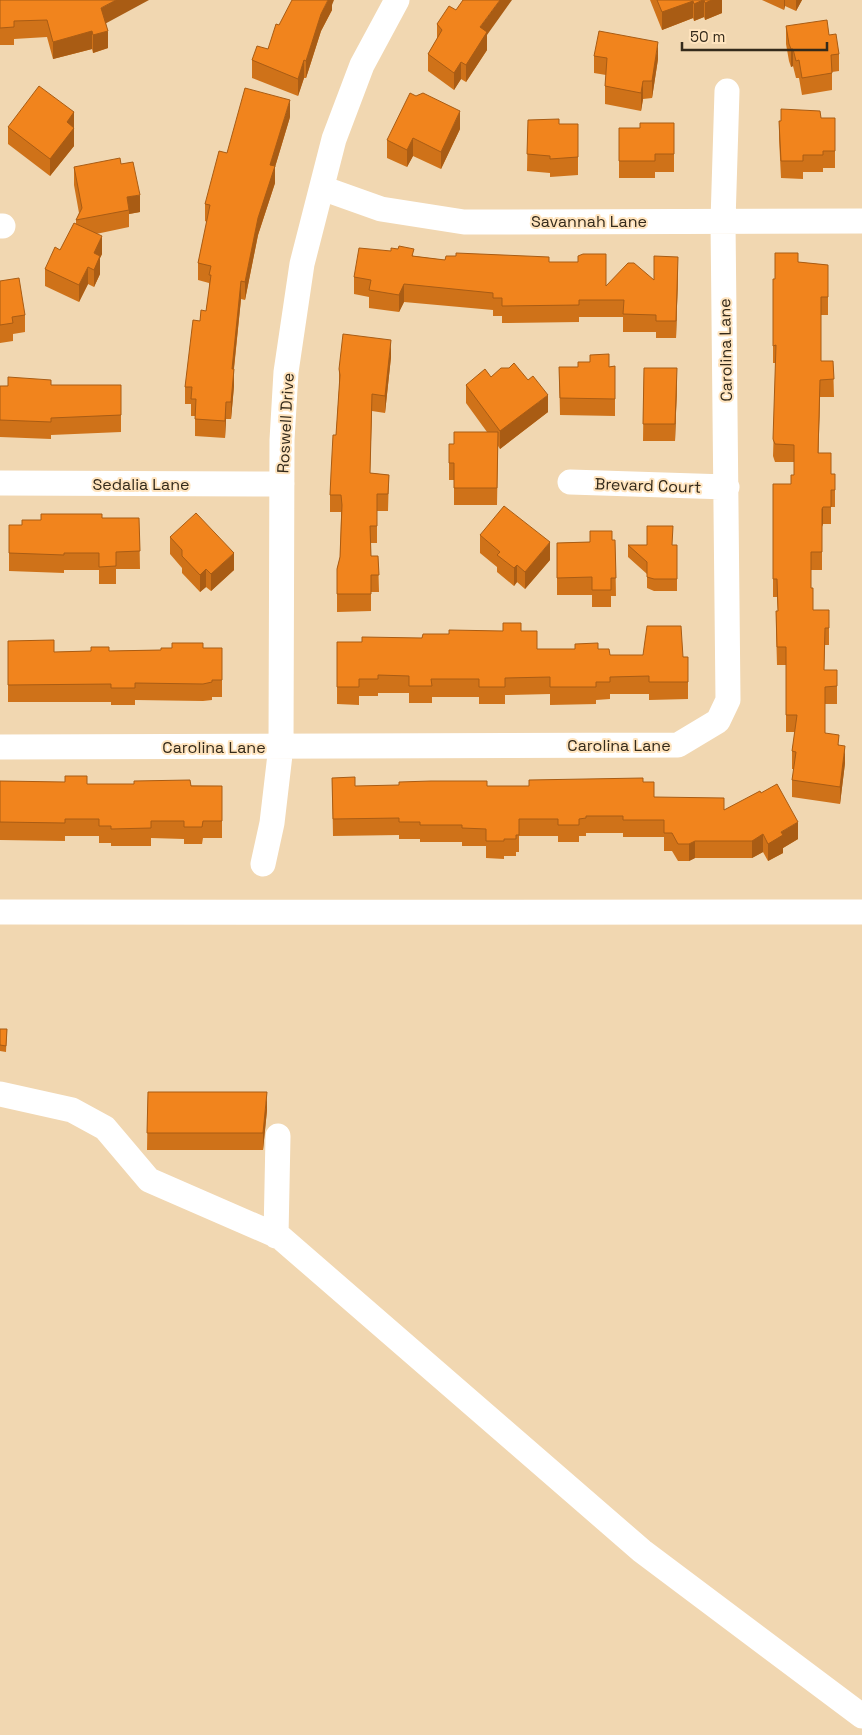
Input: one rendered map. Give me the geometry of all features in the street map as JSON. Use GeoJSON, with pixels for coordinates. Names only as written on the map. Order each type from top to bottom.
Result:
{"type":"FeatureCollection","features":[{"type":"Feature","properties":{"kind":"street","name":"Roswell Drive"},"geometry":{"type":"LineString","coordinates":[[263,864],[272,824],[281,746],[282,484],[286,372],[302,264],[334,139],[362,64],[397,0]]}},
{"type":"Feature","properties":{"kind":"street","name":"Carolina Lane"},"geometry":{"type":"LineString","coordinates":[[0,747],[678,745],[718,721],[728,700],[723,221],[727,91]]}},
{"type":"Feature","properties":{"kind":"street","name":"Savannah Lane"},"geometry":{"type":"LineString","coordinates":[[322,188],[381,209],[464,222],[862,221]]}},
{"type":"Feature","properties":{"kind":"street","name":"Brevard Court"},"geometry":{"type":"LineString","coordinates":[[570,482],[727,487]]}},
{"type":"Feature","properties":{"kind":"street","name":"Sedalia Lane"},"geometry":{"type":"LineString","coordinates":[[0,483],[282,484]]}},
{"type":"Feature","properties":{"kind":"street"},"geometry":{"type":"LineString","coordinates":[[0,912],[401,911],[704,914],[862,912]]}},
{"type":"Feature","properties":{"kind":"street"},"geometry":{"type":"LineString","coordinates":[[0,1094],[72,1110],[106,1128],[149,1180],[276,1236],[642,1551],[862,1716]]}},
{"type":"Feature","properties":{"kind":"street"},"geometry":{"type":"LineString","coordinates":[[276,1236],[278,1136]]}},
{"type":"Feature","properties":{"kind":"building"},"geometry":{"type":"Polygon","coordinates":[[[0,0],[116,0],[101,8],[108,31],[93,35],[92,31],[53,42],[47,20],[14,21],[14,27],[0,28],[0,0]]]}},
{"type":"Feature","properties":{"kind":"building"},"geometry":{"type":"Polygon","coordinates":[[[292,0],[328,0],[321,14],[306,61],[304,60],[298,79],[252,60],[257,46],[268,49],[276,24],[279,25],[292,0]]]}},
{"type":"Feature","properties":{"kind":"building"},"geometry":{"type":"Polygon","coordinates":[[[463,0],[500,0],[480,27],[487,32],[466,65],[461,62],[454,73],[428,54],[442,30],[437,24],[449,6],[456,10],[463,0]]]}},
{"type":"Feature","properties":{"kind":"building"},"geometry":{"type":"Polygon","coordinates":[[[657,0],[703,0],[694,4],[693,1],[662,12],[657,0]]]}},
{"type":"Feature","properties":{"kind":"building"},"geometry":{"type":"Polygon","coordinates":[[[827,20],[829,35],[836,34],[839,54],[831,55],[832,73],[802,78],[799,60],[796,61],[793,49],[791,49],[789,44],[786,26],[827,20]]]}},
{"type":"Feature","properties":{"kind":"building"},"geometry":{"type":"Polygon","coordinates":[[[599,31],[658,42],[652,81],[643,81],[641,93],[605,86],[607,58],[594,56],[599,31]]]}},
{"type":"Feature","properties":{"kind":"building"},"geometry":{"type":"Polygon","coordinates":[[[39,86],[74,112],[67,122],[74,128],[50,159],[8,127],[39,86]]]}},
{"type":"Feature","properties":{"kind":"building"},"geometry":{"type":"Polygon","coordinates":[[[245,88],[290,100],[270,165],[275,166],[258,218],[245,282],[241,281],[232,369],[234,369],[231,402],[226,402],[225,421],[195,419],[196,399],[191,399],[192,387],[185,387],[193,320],[200,321],[201,310],[206,311],[211,275],[209,275],[211,266],[198,263],[210,205],[205,204],[219,151],[227,153],[245,88]]]}},
{"type":"Feature","properties":{"kind":"building"},"geometry":{"type":"Polygon","coordinates":[[[410,93],[416,96],[423,93],[460,111],[441,152],[413,138],[407,150],[387,140],[410,93]]]}},
{"type":"Feature","properties":{"kind":"building"},"geometry":{"type":"Polygon","coordinates":[[[781,109],[820,111],[821,118],[835,118],[835,151],[823,151],[823,155],[803,155],[803,161],[781,161],[779,121],[781,121],[781,109]]]}},
{"type":"Feature","properties":{"kind":"building"},"geometry":{"type":"Polygon","coordinates":[[[559,119],[559,124],[578,124],[578,157],[550,159],[550,156],[527,154],[528,120],[559,119]]]}},
{"type":"Feature","properties":{"kind":"building"},"geometry":{"type":"Polygon","coordinates":[[[640,123],[674,123],[674,154],[655,154],[655,161],[619,161],[619,128],[640,128],[640,123]]]}},
{"type":"Feature","properties":{"kind":"building"},"geometry":{"type":"Polygon","coordinates":[[[120,158],[121,164],[133,162],[140,195],[127,197],[129,210],[76,220],[82,208],[74,167],[120,158]]]}},
{"type":"Feature","properties":{"kind":"building"},"geometry":{"type":"Polygon","coordinates":[[[74,223],[102,236],[94,253],[100,256],[94,270],[88,267],[79,285],[45,269],[55,247],[60,250],[74,223]]]}},
{"type":"Feature","properties":{"kind":"building"},"geometry":{"type":"Polygon","coordinates":[[[399,246],[414,249],[412,256],[445,260],[446,256],[456,256],[456,253],[549,257],[549,262],[578,262],[578,256],[583,254],[606,254],[606,286],[628,263],[634,263],[654,280],[654,256],[678,257],[676,321],[656,321],[656,315],[623,314],[624,300],[579,300],[579,305],[502,306],[502,298],[493,298],[493,293],[404,284],[399,295],[369,290],[371,280],[354,277],[359,248],[391,251],[391,248],[398,249],[399,246]]]}},
{"type":"Feature","properties":{"kind":"building"},"geometry":{"type":"Polygon","coordinates":[[[775,253],[798,253],[798,262],[828,265],[828,297],[821,297],[821,361],[833,361],[834,379],[820,380],[818,453],[831,453],[831,474],[835,474],[835,490],[831,490],[831,507],[823,507],[822,509],[822,552],[811,552],[811,588],[813,588],[813,610],[829,610],[829,628],[825,628],[824,670],[837,670],[837,686],[825,687],[825,733],[839,735],[838,745],[845,746],[840,787],[792,780],[796,752],[792,751],[797,715],[786,715],[786,647],[777,647],[777,579],[773,579],[773,484],[791,484],[791,475],[794,475],[794,445],[775,444],[773,439],[776,345],[773,346],[775,253]]]}},
{"type":"Feature","properties":{"kind":"building"},"geometry":{"type":"Polygon","coordinates":[[[19,278],[25,315],[12,317],[13,323],[0,325],[0,281],[19,278]]]}},
{"type":"Feature","properties":{"kind":"building"},"geometry":{"type":"Polygon","coordinates":[[[343,334],[391,340],[385,396],[372,394],[370,473],[389,475],[388,494],[377,494],[377,526],[370,526],[371,556],[378,556],[379,575],[371,575],[371,594],[337,594],[342,505],[341,495],[330,495],[333,435],[336,435],[339,369],[343,334]]]}},
{"type":"Feature","properties":{"kind":"building"},"geometry":{"type":"Polygon","coordinates":[[[609,354],[609,367],[615,366],[615,399],[560,398],[559,367],[578,367],[578,362],[590,362],[590,355],[609,354]]]}},
{"type":"Feature","properties":{"kind":"building"},"geometry":{"type":"Polygon","coordinates":[[[514,363],[528,380],[533,376],[548,395],[500,431],[466,385],[485,369],[491,377],[501,368],[509,368],[514,363]]]}},
{"type":"Feature","properties":{"kind":"building"},"geometry":{"type":"Polygon","coordinates":[[[644,368],[677,368],[675,424],[643,424],[644,368]]]}},
{"type":"Feature","properties":{"kind":"building"},"geometry":{"type":"Polygon","coordinates":[[[8,377],[51,380],[51,385],[121,385],[121,415],[51,418],[51,422],[0,420],[0,386],[8,386],[8,377]]]}},
{"type":"Feature","properties":{"kind":"building"},"geometry":{"type":"Polygon","coordinates":[[[454,432],[498,432],[497,488],[454,488],[454,463],[449,463],[449,444],[454,444],[454,432]]]}},
{"type":"Feature","properties":{"kind":"building"},"geometry":{"type":"Polygon","coordinates":[[[504,506],[550,542],[525,572],[517,565],[514,568],[497,555],[500,552],[480,535],[504,506]]]}},
{"type":"Feature","properties":{"kind":"building"},"geometry":{"type":"Polygon","coordinates":[[[196,513],[234,553],[211,574],[206,569],[200,575],[182,556],[182,550],[170,537],[196,513]]]}},
{"type":"Feature","properties":{"kind":"building"},"geometry":{"type":"Polygon","coordinates":[[[41,514],[102,514],[102,518],[139,518],[140,551],[116,552],[116,566],[99,567],[99,553],[64,553],[64,555],[9,553],[9,525],[22,525],[22,520],[41,520],[41,514]]]}},
{"type":"Feature","properties":{"kind":"building"},"geometry":{"type":"Polygon","coordinates":[[[647,526],[673,526],[672,545],[677,545],[677,579],[654,579],[647,577],[647,562],[628,545],[647,545],[647,526]]]}},
{"type":"Feature","properties":{"kind":"building"},"geometry":{"type":"Polygon","coordinates":[[[590,531],[612,531],[612,540],[615,540],[616,578],[611,578],[611,590],[592,590],[592,577],[557,578],[557,543],[590,542],[590,531]]]}},
{"type":"Feature","properties":{"kind":"building"},"geometry":{"type":"Polygon","coordinates":[[[503,623],[521,623],[521,631],[537,631],[537,649],[575,649],[575,644],[598,643],[598,649],[609,649],[610,655],[643,655],[647,626],[681,626],[683,657],[688,657],[688,682],[649,682],[649,676],[610,677],[610,682],[596,682],[596,687],[550,687],[550,677],[505,678],[505,687],[479,687],[479,679],[431,679],[432,686],[409,686],[409,676],[378,675],[378,679],[359,679],[359,687],[337,687],[337,642],[362,642],[362,637],[422,638],[423,634],[449,634],[449,630],[503,631],[503,623]]]}},
{"type":"Feature","properties":{"kind":"building"},"geometry":{"type":"Polygon","coordinates":[[[54,640],[54,652],[91,651],[91,647],[109,647],[109,651],[161,650],[161,648],[172,648],[172,643],[203,643],[203,648],[222,648],[222,680],[212,680],[212,682],[203,684],[135,683],[135,688],[111,688],[111,684],[8,685],[8,641],[54,640]]]}},
{"type":"Feature","properties":{"kind":"building"},"geometry":{"type":"Polygon","coordinates":[[[65,776],[87,776],[87,784],[134,784],[134,781],[190,780],[191,786],[222,786],[222,821],[203,821],[202,827],[184,827],[184,821],[151,821],[151,828],[111,829],[111,826],[99,826],[99,819],[65,819],[65,823],[0,822],[0,781],[65,782],[65,776]]]}},
{"type":"Feature","properties":{"kind":"building"},"geometry":{"type":"Polygon","coordinates":[[[355,777],[355,786],[399,785],[399,782],[487,781],[487,786],[529,786],[529,780],[643,778],[643,782],[654,782],[654,797],[724,798],[724,810],[777,784],[798,822],[781,832],[783,835],[768,844],[763,834],[752,841],[695,841],[689,844],[678,844],[672,833],[664,833],[664,820],[623,820],[623,816],[586,816],[586,818],[579,819],[579,825],[558,825],[558,819],[519,819],[519,835],[516,835],[516,839],[486,841],[486,829],[462,828],[462,825],[420,825],[420,822],[399,822],[399,818],[333,819],[332,778],[355,777]]]}},
{"type":"Feature","properties":{"kind":"building"},"geometry":{"type":"Polygon","coordinates":[[[0,1029],[7,1029],[6,1046],[0,1045],[0,1029]]]}},
{"type":"Feature","properties":{"kind":"building"},"geometry":{"type":"Polygon","coordinates":[[[148,1092],[267,1092],[263,1133],[147,1133],[148,1092]]]}}]}
